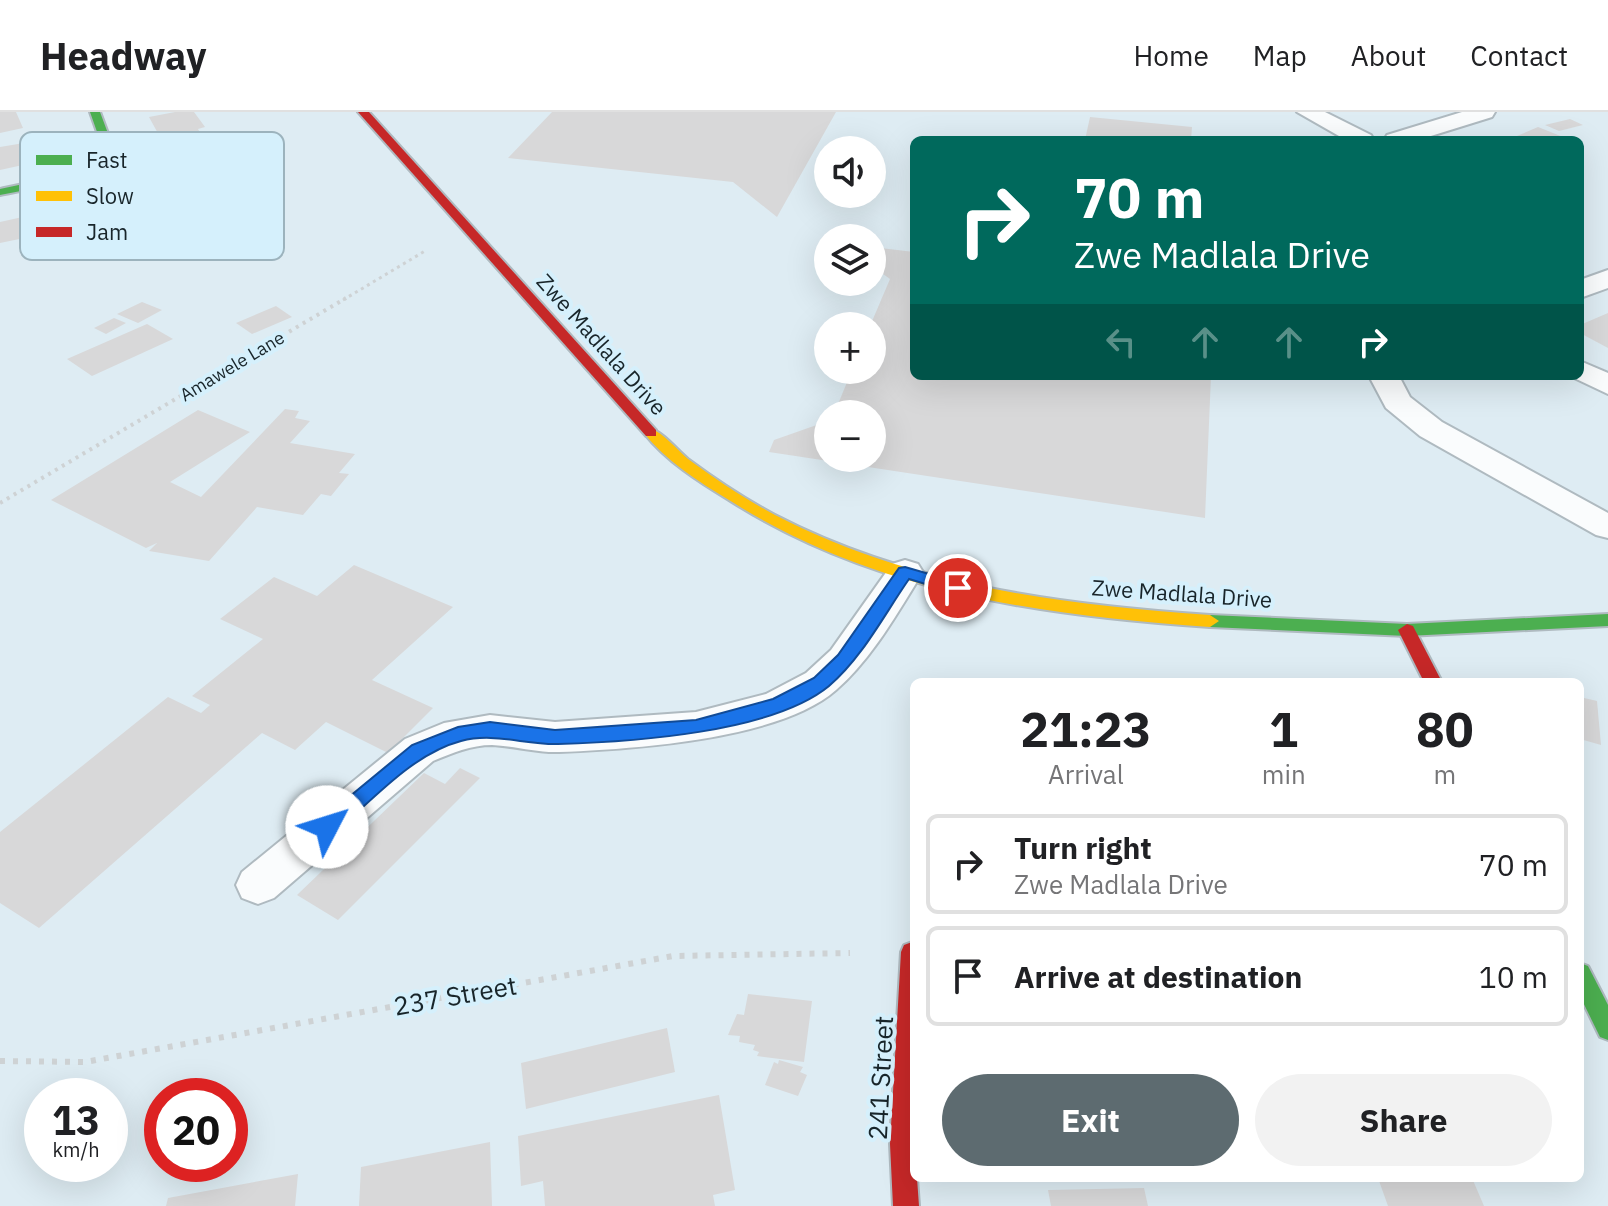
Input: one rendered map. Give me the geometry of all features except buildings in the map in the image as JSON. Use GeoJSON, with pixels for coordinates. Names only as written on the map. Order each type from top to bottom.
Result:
{"type":"FeatureCollection","features":[{"type":"Feature","properties":{"kind":"street"},"geometry":{"type":"LineString","coordinates":[[95,112],[102,132]]}},
{"type":"Feature","properties":{"kind":"street","name":"Zwe Madlala Drive"},"geometry":{"type":"LineString","coordinates":[[363,112],[665,449],[742,504],[842,553],[958,588],[1116,616],[1407,630],[1608,620]]}},
{"type":"Feature","properties":{"kind":"street"},"geometry":{"type":"LineString","coordinates":[[0,192],[20,188]]}},
{"type":"Feature","properties":{"kind":"street"},"geometry":{"type":"LineString","coordinates":[[1407,630],[1431,678]]}},
{"type":"Feature","properties":{"kind":"street"},"geometry":{"type":"LineString","coordinates":[[1584,981],[1608,1029]]}},
{"type":"Feature","properties":{"kind":"street","name":"241 Street"},"geometry":{"type":"LineString","coordinates":[[906,1206],[902,1144],[910,990]]}},
{"type":"Feature","properties":{"kind":"lane"},"geometry":{"type":"LineString","coordinates":[[1308,112],[1355,136]]}},
{"type":"Feature","properties":{"kind":"lane"},"geometry":{"type":"LineString","coordinates":[[1408,136],[1484,112]]}},
{"type":"Feature","properties":{"kind":"lane"},"geometry":{"type":"LineString","coordinates":[[1584,288],[1608,278]]}},
{"type":"Feature","properties":{"kind":"lane"},"geometry":{"type":"LineString","coordinates":[[1584,372],[1608,385]]}},
{"type":"Feature","properties":{"kind":"lane"},"geometry":{"type":"LineString","coordinates":[[1386,380],[1397,402],[1431,429],[1608,527]]}},
{"type":"Feature","properties":{"kind":"lane"},"geometry":{"type":"LineString","coordinates":[[258,885],[419,750],[458,734],[490,730],[555,737],[696,727],[778,705],[820,683],[844,660],[905,572]]}},
{"type":"Feature","properties":{"kind":"path","name":"Amawele Lane"},"geometry":{"type":"LineString","coordinates":[[0,503],[464,228]]}},
{"type":"Feature","properties":{"kind":"path","name":"237 Street"},"geometry":{"type":"LineString","coordinates":[[0,1061],[85,1062],[673,956],[910,952]]}},
{"type":"Feature","properties":{"kind":"traffic: fast"},"geometry":{"type":"LineString","coordinates":[[95,112],[102,132]]}},
{"type":"Feature","properties":{"kind":"traffic: fast"},"geometry":{"type":"LineString","coordinates":[[0,192],[20,188]]}},
{"type":"Feature","properties":{"kind":"traffic: fast"},"geometry":{"type":"LineString","coordinates":[[1210,621],[1407,630],[1608,620]]}},
{"type":"Feature","properties":{"kind":"traffic: fast"},"geometry":{"type":"LineString","coordinates":[[1584,981],[1608,1029]]}},
{"type":"Feature","properties":{"kind":"traffic: slow"},"geometry":{"type":"LineString","coordinates":[[651,433],[712,483],[767,518],[826,546],[887,569],[1015,600],[1080,610],[1210,621]]}},
{"type":"Feature","properties":{"kind":"traffic: jam"},"geometry":{"type":"LineString","coordinates":[[363,112],[651,433]]}},
{"type":"Feature","properties":{"kind":"traffic: jam"},"geometry":{"type":"LineString","coordinates":[[1407,630],[1431,678]]}},
{"type":"Feature","properties":{"kind":"traffic: jam"},"geometry":{"type":"LineString","coordinates":[[906,1206],[902,1144],[910,990]]}},
{"type":"Feature","properties":{"kind":"route"},"geometry":{"type":"LineString","coordinates":[[327,827],[419,750],[458,734],[490,730],[555,737],[696,727],[778,705],[820,683],[844,660],[905,572],[958,588]]}}]}
